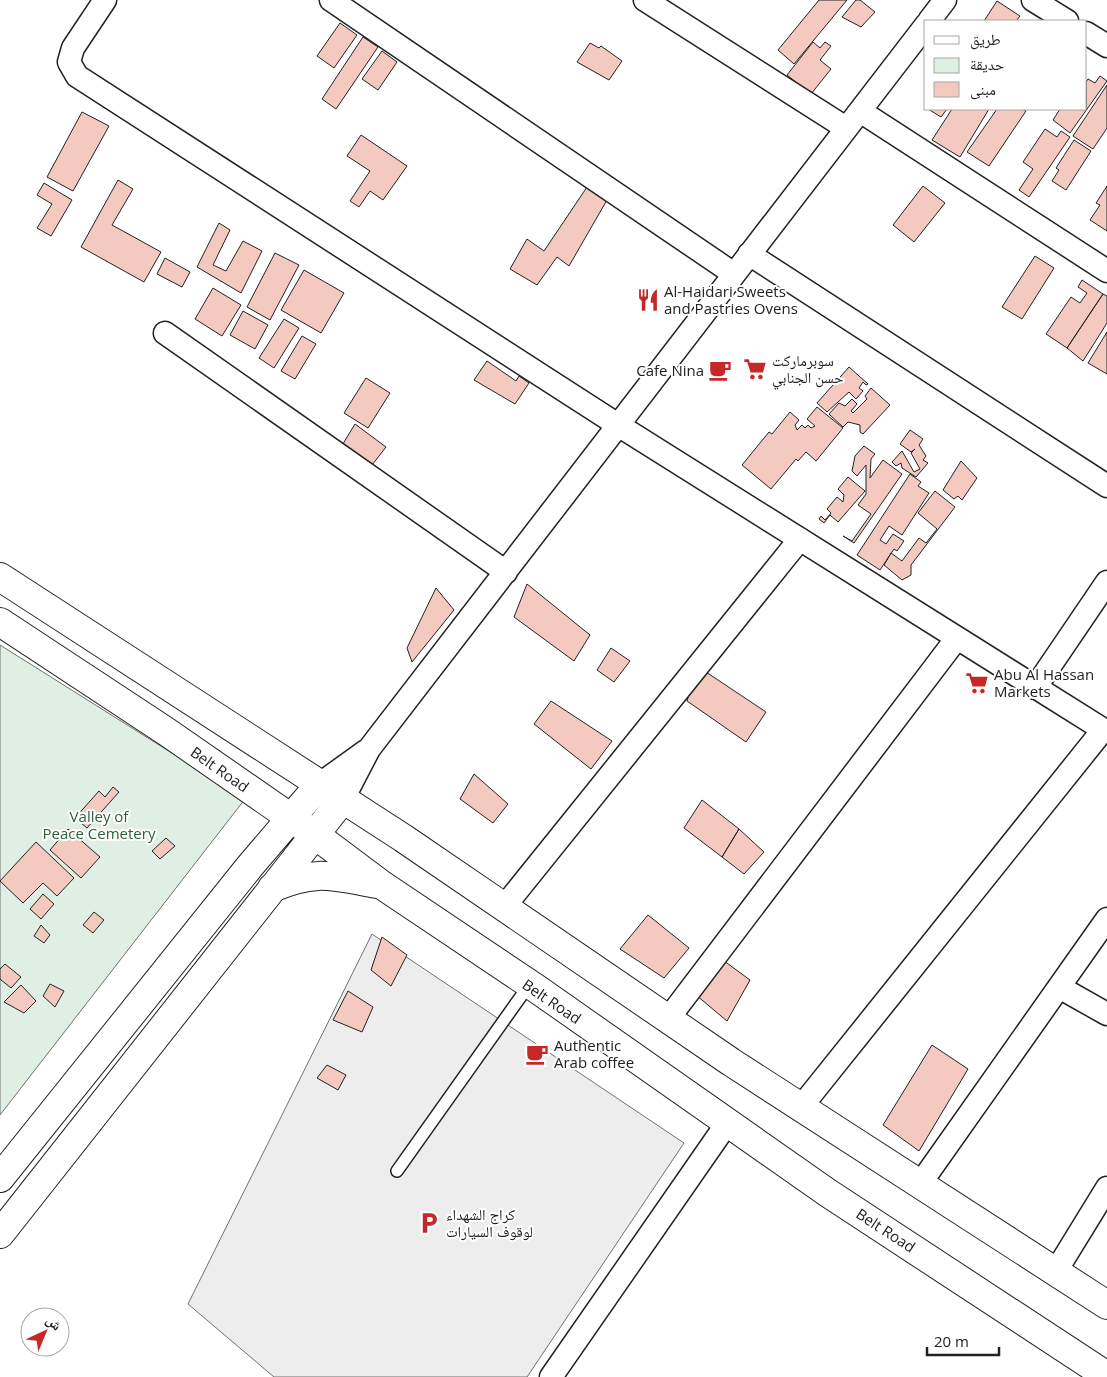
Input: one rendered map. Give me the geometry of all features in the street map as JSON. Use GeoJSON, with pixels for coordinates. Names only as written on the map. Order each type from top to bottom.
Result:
{"type":"FeatureCollection","features":[{"type":"Feature","properties":{"kind":"main road"},"geometry":{"type":"LineString","coordinates":[[0,577],[343,799],[668,1019],[1107,1305]]}},
{"type":"Feature","properties":{"kind":"main road","name":"Belt Road"},"geometry":{"type":"LineString","coordinates":[[0,622],[167,732],[314,834],[382,885],[728,1122],[828,1193],[1107,1376]]}},
{"type":"Feature","properties":{"kind":"main road"},"geometry":{"type":"LineString","coordinates":[[0,1178],[320,784]]}},
{"type":"Feature","properties":{"kind":"main road"},"geometry":{"type":"LineString","coordinates":[[0,1234],[343,799]]}},
{"type":"Feature","properties":{"kind":"main road"},"geometry":{"type":"LineString","coordinates":[[272,888],[296,878],[311,875],[382,885]]}},
{"type":"Feature","properties":{"kind":"street"},"geometry":{"type":"LineString","coordinates":[[105,0],[73,48],[69,62],[77,76],[618,425],[1105,731],[801,1107]]}},
{"type":"Feature","properties":{"kind":"street"},"geometry":{"type":"LineString","coordinates":[[332,0],[734,274]]}},
{"type":"Feature","properties":{"kind":"street"},"geometry":{"type":"LineString","coordinates":[[645,0],[846,128]]}},
{"type":"Feature","properties":{"kind":"street"},"geometry":{"type":"LineString","coordinates":[[930,20],[945,0]]}},
{"type":"Feature","properties":{"kind":"street"},"geometry":{"type":"LineString","coordinates":[[1033,0],[1065,20]]}},
{"type":"Feature","properties":{"kind":"street"},"geometry":{"type":"LineString","coordinates":[[343,799],[369,749],[924,28]]}},
{"type":"Feature","properties":{"kind":"street"},"geometry":{"type":"LineString","coordinates":[[1087,34],[1107,46]]}},
{"type":"Feature","properties":{"kind":"street"},"geometry":{"type":"LineString","coordinates":[[860,110],[1107,271]]}},
{"type":"Feature","properties":{"kind":"street"},"geometry":{"type":"LineString","coordinates":[[749,254],[1107,486]]}},
{"type":"Feature","properties":{"kind":"street"},"geometry":{"type":"LineString","coordinates":[[165,333],[506,572]]}},
{"type":"Feature","properties":{"kind":"street"},"geometry":{"type":"LineString","coordinates":[[504,907],[800,539]]}},
{"type":"Feature","properties":{"kind":"street"},"geometry":{"type":"LineString","coordinates":[[1035,688],[1107,582]]}},
{"type":"Feature","properties":{"kind":"street"},"geometry":{"type":"LineString","coordinates":[[668,1019],[957,638]]}},
{"type":"Feature","properties":{"kind":"street"},"geometry":{"type":"LineString","coordinates":[[320,784],[369,749]]}},
{"type":"Feature","properties":{"kind":"street"},"geometry":{"type":"LineString","coordinates":[[920,1184],[1107,919]]}},
{"type":"Feature","properties":{"kind":"street"},"geometry":{"type":"LineString","coordinates":[[1059,986],[1107,1014]]}},
{"type":"Feature","properties":{"kind":"street"},"geometry":{"type":"LineString","coordinates":[[552,1377],[728,1122]]}},
{"type":"Feature","properties":{"kind":"street"},"geometry":{"type":"LineString","coordinates":[[1056,1271],[1107,1188]]}},
{"type":"Feature","properties":{"kind":"lane"},"geometry":{"type":"LineString","coordinates":[[397,1171],[529,985]]}},
{"type":"Feature","properties":{"kind":"green space","name":"Valley of Peace Cemetery"},"geometry":{"type":"Polygon","coordinates":[[[0,645],[245,799],[0,1115],[0,645]]]}},
{"type":"Feature","properties":{"kind":"shaded area","name":"كراج الشهداء لوقوف السيارات"},"geometry":{"type":"Polygon","coordinates":[[[372,934],[684,1143],[527,1377],[274,1377],[188,1304],[372,934]]]}},
{"type":"Feature","properties":{"kind":"building"},"geometry":{"type":"Polygon","coordinates":[[[819,0],[847,0],[794,64],[778,50],[819,0]]]}},
{"type":"Feature","properties":{"kind":"building"},"geometry":{"type":"Polygon","coordinates":[[[856,0],[860,0],[875,12],[861,27],[842,17],[856,0]]]}},
{"type":"Feature","properties":{"kind":"building"},"geometry":{"type":"Polygon","coordinates":[[[997,1],[1020,16],[1017,20],[985,20],[997,1]]]}},
{"type":"Feature","properties":{"kind":"building"},"geometry":{"type":"Polygon","coordinates":[[[340,23],[357,35],[334,68],[317,56],[340,23]]]}},
{"type":"Feature","properties":{"kind":"building"},"geometry":{"type":"Polygon","coordinates":[[[363,37],[378,47],[336,109],[322,99],[363,37]]]}},
{"type":"Feature","properties":{"kind":"building"},"geometry":{"type":"Polygon","coordinates":[[[813,42],[820,48],[825,42],[831,46],[820,60],[831,69],[811,94],[787,75],[813,42]]]}},
{"type":"Feature","properties":{"kind":"building"},"geometry":{"type":"Polygon","coordinates":[[[590,43],[599,48],[601,46],[622,61],[609,80],[577,62],[590,43]]]}},
{"type":"Feature","properties":{"kind":"building"},"geometry":{"type":"Polygon","coordinates":[[[382,51],[397,62],[378,90],[362,79],[382,51]]]}},
{"type":"Feature","properties":{"kind":"building"},"geometry":{"type":"Polygon","coordinates":[[[1100,76],[1107,81],[1087,109],[1087,80],[1088,79],[1095,83],[1100,76]]]}},
{"type":"Feature","properties":{"kind":"building"},"geometry":{"type":"Polygon","coordinates":[[[1107,85],[1107,128],[1093,149],[1073,136],[1107,85]]]}},
{"type":"Feature","properties":{"kind":"building"},"geometry":{"type":"Polygon","coordinates":[[[930,110],[946,110],[941,117],[930,110]]]}},
{"type":"Feature","properties":{"kind":"building"},"geometry":{"type":"Polygon","coordinates":[[[951,110],[988,110],[960,157],[932,140],[951,110]]]}},
{"type":"Feature","properties":{"kind":"building"},"geometry":{"type":"Polygon","coordinates":[[[996,110],[1026,111],[989,166],[967,152],[996,110]]]}},
{"type":"Feature","properties":{"kind":"building"},"geometry":{"type":"Polygon","coordinates":[[[1059,110],[1086,110],[1070,133],[1053,120],[1059,110]]]}},
{"type":"Feature","properties":{"kind":"building"},"geometry":{"type":"Polygon","coordinates":[[[82,112],[109,126],[73,191],[47,177],[82,112]]]}},
{"type":"Feature","properties":{"kind":"building"},"geometry":{"type":"Polygon","coordinates":[[[1045,129],[1057,137],[1061,131],[1070,137],[1029,197],[1019,190],[1033,169],[1023,162],[1045,129]]]}},
{"type":"Feature","properties":{"kind":"building"},"geometry":{"type":"Polygon","coordinates":[[[361,135],[407,166],[383,200],[370,191],[359,207],[350,201],[370,171],[347,156],[361,135]]]}},
{"type":"Feature","properties":{"kind":"building"},"geometry":{"type":"Polygon","coordinates":[[[1074,140],[1091,151],[1066,190],[1052,181],[1059,170],[1056,168],[1074,140]]]}},
{"type":"Feature","properties":{"kind":"building"},"geometry":{"type":"Polygon","coordinates":[[[118,180],[133,189],[112,225],[161,252],[144,282],[81,247],[118,180]]]}},
{"type":"Feature","properties":{"kind":"building"},"geometry":{"type":"Polygon","coordinates":[[[44,183],[72,200],[51,236],[37,228],[52,204],[37,195],[44,183]]]}},
{"type":"Feature","properties":{"kind":"building"},"geometry":{"type":"Polygon","coordinates":[[[923,186],[945,203],[914,242],[893,225],[923,186]]]}},
{"type":"Feature","properties":{"kind":"building"},"geometry":{"type":"Polygon","coordinates":[[[1107,186],[1107,231],[1090,220],[1100,205],[1096,203],[1107,186]]]}},
{"type":"Feature","properties":{"kind":"building"},"geometry":{"type":"Polygon","coordinates":[[[587,187],[607,200],[569,266],[557,257],[537,285],[510,269],[527,239],[544,251],[587,187]]]}},
{"type":"Feature","properties":{"kind":"building"},"geometry":{"type":"Polygon","coordinates":[[[219,223],[230,230],[213,265],[226,271],[243,241],[262,251],[241,293],[197,267],[219,223]]]}},
{"type":"Feature","properties":{"kind":"building"},"geometry":{"type":"Polygon","coordinates":[[[275,253],[299,265],[270,320],[247,307],[275,253]]]}},
{"type":"Feature","properties":{"kind":"building"},"geometry":{"type":"Polygon","coordinates":[[[1035,256],[1054,268],[1022,319],[1002,307],[1035,256]]]}},
{"type":"Feature","properties":{"kind":"building"},"geometry":{"type":"Polygon","coordinates":[[[165,258],[190,272],[182,287],[157,274],[165,258]]]}},
{"type":"Feature","properties":{"kind":"building"},"geometry":{"type":"Polygon","coordinates":[[[304,270],[344,293],[321,333],[281,310],[304,270]]]}},
{"type":"Feature","properties":{"kind":"building"},"geometry":{"type":"Polygon","coordinates":[[[1082,280],[1103,294],[1067,348],[1046,334],[1071,297],[1080,303],[1087,293],[1078,287],[1082,280]]]}},
{"type":"Feature","properties":{"kind":"building"},"geometry":{"type":"Polygon","coordinates":[[[213,288],[241,305],[222,336],[195,319],[213,288]]]}},
{"type":"Feature","properties":{"kind":"building"},"geometry":{"type":"Polygon","coordinates":[[[1103,294],[1107,296],[1107,323],[1083,361],[1067,348],[1103,294]]]}},
{"type":"Feature","properties":{"kind":"building"},"geometry":{"type":"Polygon","coordinates":[[[243,311],[268,325],[255,349],[230,335],[243,311]]]}},
{"type":"Feature","properties":{"kind":"building"},"geometry":{"type":"Polygon","coordinates":[[[284,319],[299,328],[274,368],[259,358],[284,319]]]}},
{"type":"Feature","properties":{"kind":"building"},"geometry":{"type":"Polygon","coordinates":[[[1107,332],[1107,374],[1088,363],[1107,332]]]}},
{"type":"Feature","properties":{"kind":"building"},"geometry":{"type":"Polygon","coordinates":[[[302,336],[316,344],[295,379],[281,371],[302,336]]]}},
{"type":"Feature","properties":{"kind":"building"},"geometry":{"type":"Polygon","coordinates":[[[487,361],[516,381],[519,376],[529,383],[515,404],[474,380],[487,361]]]}},
{"type":"Feature","properties":{"kind":"building"},"geometry":{"type":"Polygon","coordinates":[[[849,367],[868,384],[866,385],[863,382],[859,388],[863,391],[856,399],[849,392],[827,412],[817,403],[849,367]]]}},
{"type":"Feature","properties":{"kind":"building"},"geometry":{"type":"Polygon","coordinates":[[[366,378],[390,393],[368,428],[344,413],[366,378]]]}},
{"type":"Feature","properties":{"kind":"building"},"geometry":{"type":"Polygon","coordinates":[[[871,388],[890,405],[863,434],[860,432],[860,425],[848,422],[843,427],[829,414],[839,403],[845,406],[852,399],[857,404],[851,411],[853,413],[867,399],[865,396],[871,388]]]}},
{"type":"Feature","properties":{"kind":"building"},"geometry":{"type":"Polygon","coordinates":[[[817,407],[843,428],[816,461],[806,452],[798,461],[796,459],[771,489],[742,465],[769,432],[772,434],[790,412],[799,420],[795,425],[797,430],[802,425],[805,428],[808,425],[811,428],[815,426],[807,419],[817,407]]]}},
{"type":"Feature","properties":{"kind":"building"},"geometry":{"type":"Polygon","coordinates":[[[355,424],[386,447],[369,469],[341,447],[355,424]]]}},
{"type":"Feature","properties":{"kind":"building"},"geometry":{"type":"Polygon","coordinates":[[[910,430],[923,439],[919,445],[926,456],[923,460],[928,463],[916,477],[902,468],[901,463],[896,466],[892,462],[902,451],[914,472],[920,469],[911,453],[915,449],[911,452],[900,444],[910,430]]]}},
{"type":"Feature","properties":{"kind":"building"},"geometry":{"type":"Polygon","coordinates":[[[864,446],[875,454],[871,459],[870,478],[883,460],[902,474],[854,543],[843,536],[852,541],[871,514],[858,505],[866,494],[866,465],[857,476],[852,471],[855,456],[864,446]]]}},
{"type":"Feature","properties":{"kind":"building"},"geometry":{"type":"Polygon","coordinates":[[[961,461],[977,478],[962,500],[958,496],[954,499],[943,490],[961,461]]]}},
{"type":"Feature","properties":{"kind":"building"},"geometry":{"type":"Polygon","coordinates":[[[910,474],[921,482],[918,486],[929,493],[902,535],[889,526],[880,540],[886,544],[893,534],[904,541],[897,551],[894,549],[880,570],[857,555],[910,474]]]}},
{"type":"Feature","properties":{"kind":"building"},"geometry":{"type":"Polygon","coordinates":[[[848,477],[865,491],[838,522],[830,515],[824,523],[819,519],[821,516],[825,520],[831,513],[827,509],[837,497],[843,502],[844,495],[838,489],[848,477]]]}},
{"type":"Feature","properties":{"kind":"building"},"geometry":{"type":"Polygon","coordinates":[[[935,491],[955,507],[911,565],[911,575],[902,580],[884,565],[891,553],[902,561],[919,538],[926,543],[937,529],[918,513],[935,491]]]}},
{"type":"Feature","properties":{"kind":"building"},"geometry":{"type":"Polygon","coordinates":[[[527,584],[590,635],[574,661],[514,617],[527,584]]]}},
{"type":"Feature","properties":{"kind":"building"},"geometry":{"type":"Polygon","coordinates":[[[436,588],[454,610],[412,662],[407,648],[436,588]]]}},
{"type":"Feature","properties":{"kind":"building"},"geometry":{"type":"Polygon","coordinates":[[[611,648],[630,661],[614,682],[597,670],[611,648]]]}},
{"type":"Feature","properties":{"kind":"building"},"geometry":{"type":"Polygon","coordinates":[[[697,666],[766,712],[746,742],[687,701],[697,666]]]}},
{"type":"Feature","properties":{"kind":"building"},"geometry":{"type":"Polygon","coordinates":[[[551,701],[612,741],[591,769],[534,724],[551,701]]]}},
{"type":"Feature","properties":{"kind":"building"},"geometry":{"type":"Polygon","coordinates":[[[474,774],[508,804],[493,823],[460,799],[474,774]]]}},
{"type":"Feature","properties":{"kind":"building"},"geometry":{"type":"Polygon","coordinates":[[[113,787],[119,792],[87,828],[75,818],[99,791],[105,797],[113,787]]]}},
{"type":"Feature","properties":{"kind":"building"},"geometry":{"type":"Polygon","coordinates":[[[702,800],[739,829],[722,857],[684,828],[702,800]]]}},
{"type":"Feature","properties":{"kind":"building"},"geometry":{"type":"Polygon","coordinates":[[[68,829],[100,857],[81,878],[50,850],[68,829]]]}},
{"type":"Feature","properties":{"kind":"building"},"geometry":{"type":"Polygon","coordinates":[[[739,829],[764,852],[744,874],[722,857],[739,829]]]}},
{"type":"Feature","properties":{"kind":"building"},"geometry":{"type":"Polygon","coordinates":[[[166,838],[175,846],[160,859],[152,851],[166,838]]]}},
{"type":"Feature","properties":{"kind":"building"},"geometry":{"type":"Polygon","coordinates":[[[36,842],[74,878],[57,896],[43,883],[23,903],[0,881],[36,842]]]}},
{"type":"Feature","properties":{"kind":"building"},"geometry":{"type":"Polygon","coordinates":[[[43,894],[54,904],[41,919],[30,909],[43,894]]]}},
{"type":"Feature","properties":{"kind":"building"},"geometry":{"type":"Polygon","coordinates":[[[94,912],[104,920],[93,933],[83,925],[94,912]]]}},
{"type":"Feature","properties":{"kind":"building"},"geometry":{"type":"Polygon","coordinates":[[[648,915],[689,948],[664,978],[620,949],[648,915]]]}},
{"type":"Feature","properties":{"kind":"building"},"geometry":{"type":"Polygon","coordinates":[[[41,925],[50,935],[44,943],[34,936],[41,925]]]}},
{"type":"Feature","properties":{"kind":"building"},"geometry":{"type":"Polygon","coordinates":[[[382,937],[407,955],[391,986],[371,970],[382,937]]]}},
{"type":"Feature","properties":{"kind":"building"},"geometry":{"type":"Polygon","coordinates":[[[716,955],[750,980],[727,1021],[690,990],[716,955]]]}},
{"type":"Feature","properties":{"kind":"building"},"geometry":{"type":"Polygon","coordinates":[[[5,964],[21,977],[11,988],[0,979],[0,969],[5,964]]]}},
{"type":"Feature","properties":{"kind":"building"},"geometry":{"type":"Polygon","coordinates":[[[50,984],[64,991],[55,1007],[43,996],[50,984]]]}},
{"type":"Feature","properties":{"kind":"building"},"geometry":{"type":"Polygon","coordinates":[[[21,985],[36,1001],[24,1013],[4,1002],[21,985]]]}},
{"type":"Feature","properties":{"kind":"building"},"geometry":{"type":"Polygon","coordinates":[[[348,991],[373,1007],[362,1032],[333,1020],[348,991]]]}},
{"type":"Feature","properties":{"kind":"building"},"geometry":{"type":"Polygon","coordinates":[[[932,1045],[968,1069],[919,1151],[883,1125],[932,1045]]]}},
{"type":"Feature","properties":{"kind":"building"},"geometry":{"type":"Polygon","coordinates":[[[327,1065],[346,1075],[338,1090],[317,1078],[327,1065]]]}},
{"type":"Feature","properties":{"kind":"place","name":"Al-Haidari Sweets and Pastries Ovens"},"geometry":{"type":"Point","coordinates":[648,300]}},
{"type":"Feature","properties":{"kind":"place","name":"سوبرماركت حسن الجنابي"},"geometry":{"type":"Point","coordinates":[755,369]}},
{"type":"Feature","properties":{"kind":"place","name":"Cafe Nina"},"geometry":{"type":"Point","coordinates":[720,370]}},
{"type":"Feature","properties":{"kind":"place","name":"Abu Al Hassan Markets"},"geometry":{"type":"Point","coordinates":[977,683]}},
{"type":"Feature","properties":{"kind":"place","name":"Authentic Arab coffee"},"geometry":{"type":"Point","coordinates":[537,1054]}},
{"type":"Feature","properties":{"kind":"place","name":"كراج الشهداء لوقوف السيارات"},"geometry":{"type":"Point","coordinates":[429,1223]}}]}
